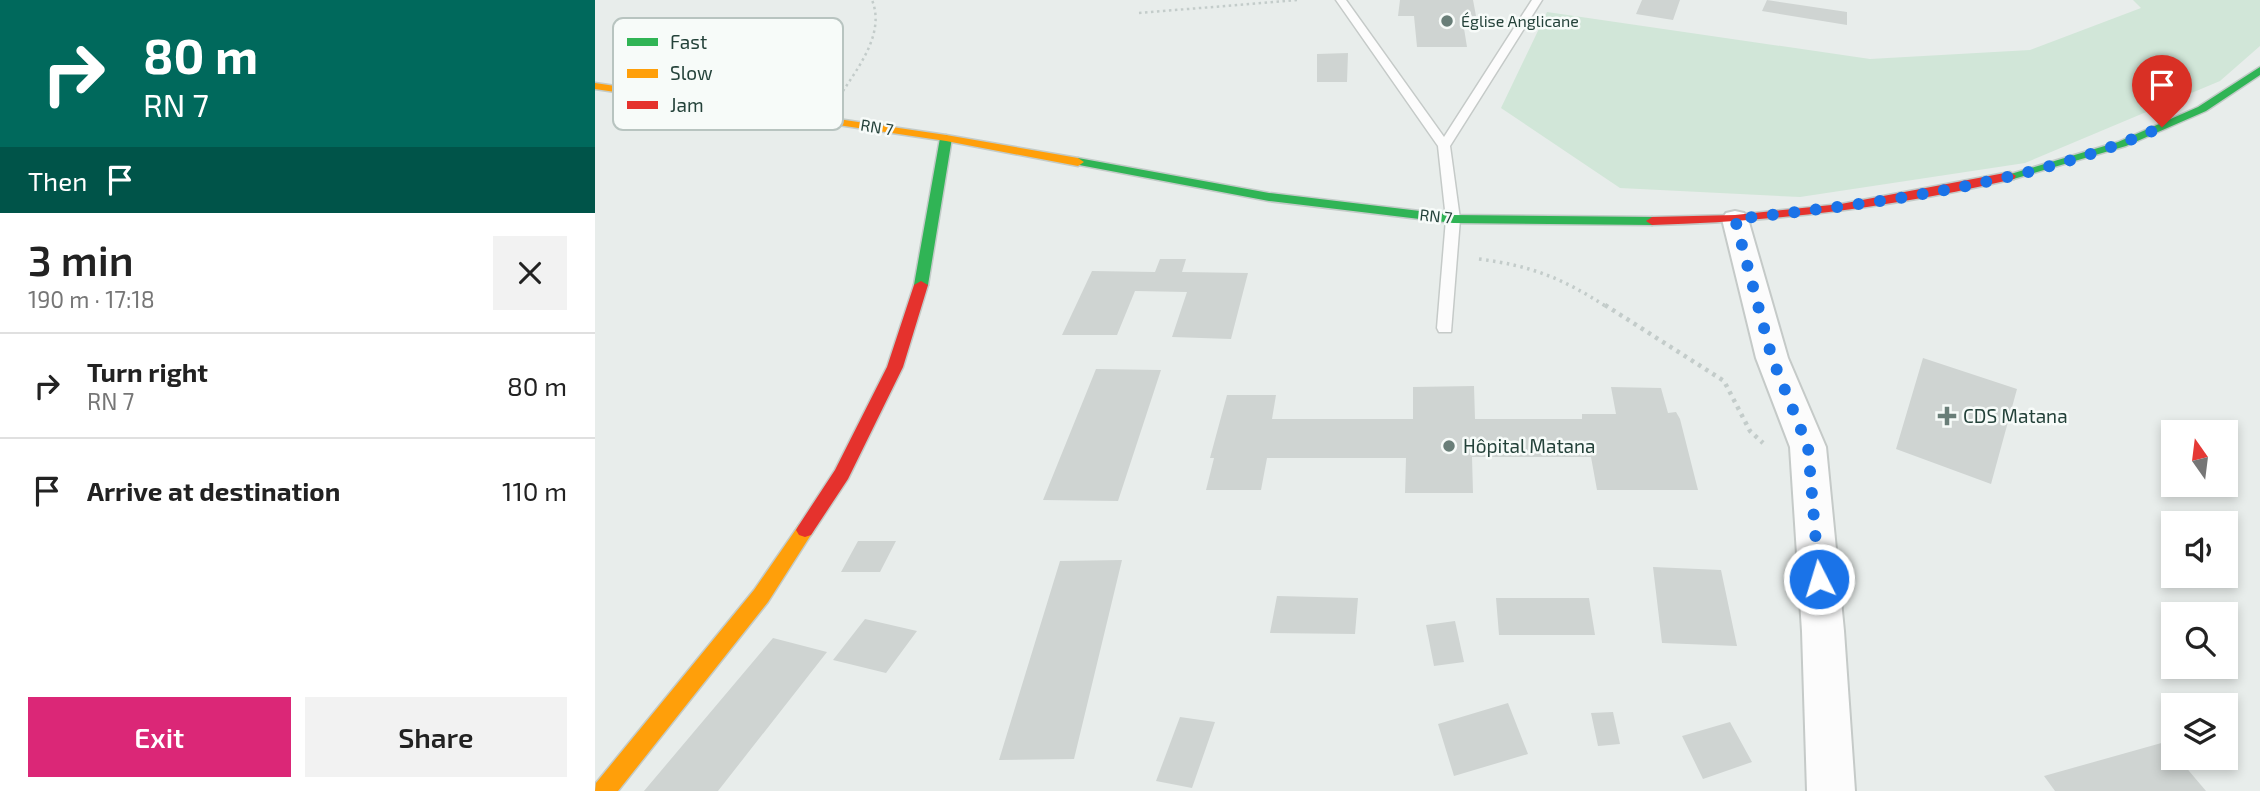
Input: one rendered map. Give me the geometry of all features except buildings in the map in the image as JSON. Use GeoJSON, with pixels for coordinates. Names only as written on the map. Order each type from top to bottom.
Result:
{"type":"FeatureCollection","features":[{"type":"Feature","properties":{"kind":"main road","name":"RN 7"},"geometry":{"type":"LineString","coordinates":[[843,121],[1269,197],[1454,219],[1585,222],[1735,219],[1841,208],[2029,172],[2122,144],[2191,114],[2260,70]]}},
{"type":"Feature","properties":{"kind":"main road","name":"RN 7"},"geometry":{"type":"LineString","coordinates":[[595,86],[613,89]]}},
{"type":"Feature","properties":{"kind":"main road"},"geometry":{"type":"LineString","coordinates":[[604,791],[761,596],[842,474],[895,368],[924,276],[946,138]]}},
{"type":"Feature","properties":{"kind":"street"},"geometry":{"type":"LineString","coordinates":[[1735,219],[1772,358],[1808,447],[1823,631],[1831,791]]}},
{"type":"Feature","properties":{"kind":"lane"},"geometry":{"type":"LineString","coordinates":[[1341,0],[1444,146],[1454,219],[1445,328]]}},
{"type":"Feature","properties":{"kind":"lane"},"geometry":{"type":"LineString","coordinates":[[1444,146],[1537,0]]}},
{"type":"Feature","properties":{"kind":"path"},"geometry":{"type":"LineString","coordinates":[[843,91],[865,57],[875,27],[876,5],[872,0]]}},
{"type":"Feature","properties":{"kind":"path"},"geometry":{"type":"LineString","coordinates":[[1139,13],[1298,0]]}},
{"type":"Feature","properties":{"kind":"path"},"geometry":{"type":"LineString","coordinates":[[1450,255],[1518,264],[1573,285],[1724,381],[1758,441],[1772,448],[1808,447]]}},
{"type":"Feature","properties":{"kind":"green space"},"geometry":{"type":"Polygon","coordinates":[[[2133,0],[2260,0],[2260,46],[2220,81],[2025,163],[1800,197],[1620,188],[1501,108],[1547,12],[1870,59],[2030,50],[2141,8],[2133,0]]]}},
{"type":"Feature","properties":{"kind":"traffic: fast"},"geometry":{"type":"LineString","coordinates":[[2010,176],[2122,144],[2202,109],[2260,70]]}},
{"type":"Feature","properties":{"kind":"traffic: fast"},"geometry":{"type":"LineString","coordinates":[[921,285],[946,138]]}},
{"type":"Feature","properties":{"kind":"traffic: fast"},"geometry":{"type":"LineString","coordinates":[[1078,162],[1269,197],[1453,219],[1652,221]]}},
{"type":"Feature","properties":{"kind":"traffic: slow"},"geometry":{"type":"LineString","coordinates":[[595,86],[613,89]]}},
{"type":"Feature","properties":{"kind":"traffic: slow"},"geometry":{"type":"LineString","coordinates":[[843,123],[1078,162]]}},
{"type":"Feature","properties":{"kind":"traffic: slow"},"geometry":{"type":"LineString","coordinates":[[604,791],[761,596],[805,530]]}},
{"type":"Feature","properties":{"kind":"traffic: jam"},"geometry":{"type":"LineString","coordinates":[[1652,221],[1735,219],[1841,208],[2010,176]]}},
{"type":"Feature","properties":{"kind":"traffic: jam"},"geometry":{"type":"LineString","coordinates":[[805,530],[842,474],[895,367],[921,285]]}},
{"type":"Feature","properties":{"kind":"place","name":"Église Anglicane"},"geometry":{"type":"Point","coordinates":[1447,21]}},
{"type":"Feature","properties":{"kind":"place","name":"CDS Matana"},"geometry":{"type":"Point","coordinates":[1947,416]}},
{"type":"Feature","properties":{"kind":"place","name":"Hôpital Matana"},"geometry":{"type":"Point","coordinates":[1449,446]}},
{"type":"Feature","properties":{"kind":"route"},"geometry":{"type":"LineString","coordinates":[[1819,579],[1808,447],[1772,358],[1735,219],[1841,208],[2029,172],[2122,144],[2162,127]]}}]}
